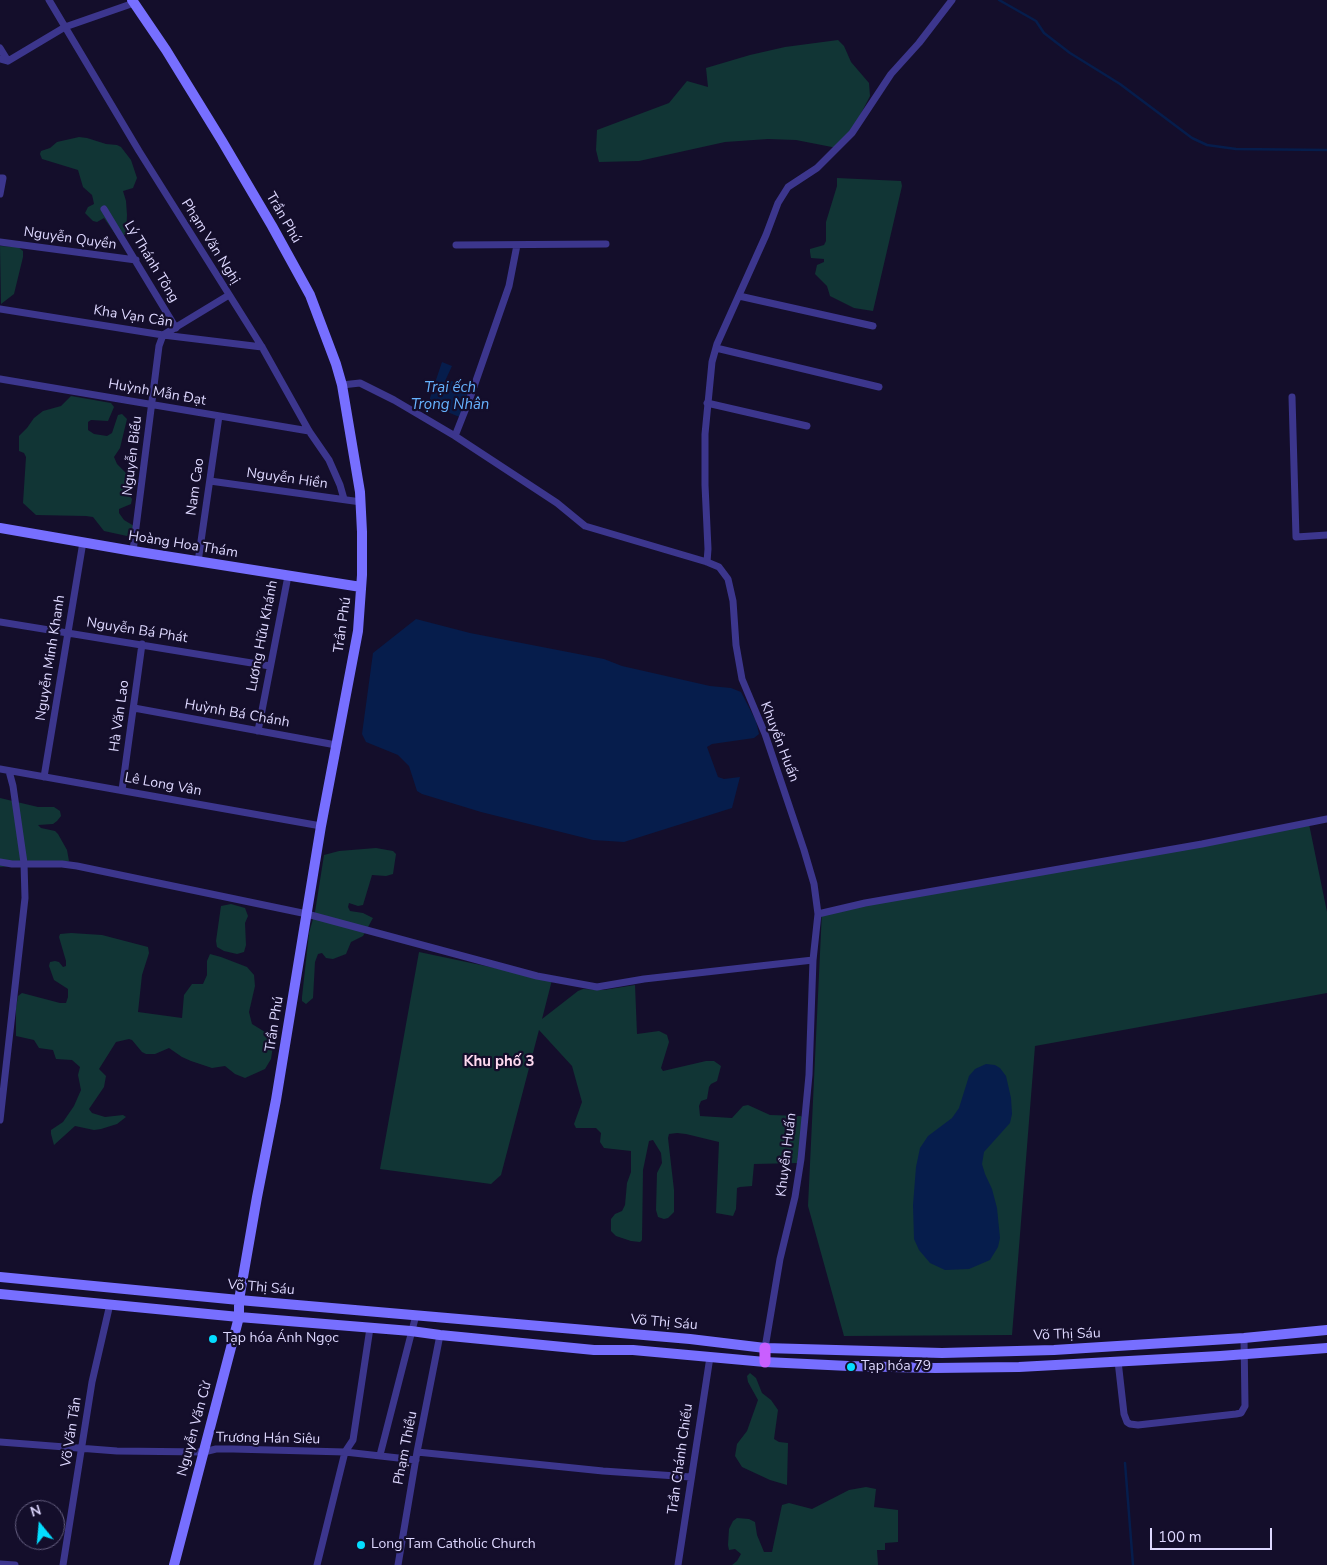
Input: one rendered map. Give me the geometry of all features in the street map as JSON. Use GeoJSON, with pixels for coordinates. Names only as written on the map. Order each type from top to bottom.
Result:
{"type":"FeatureCollection","features":[{"type":"Feature","properties":{"kind":"main road","name":"Trần Phú"},"geometry":{"type":"LineString","coordinates":[[133,2],[166,50],[222,141],[310,295],[342,385],[361,502],[362,560],[358,631],[321,826],[276,1100],[239,1300]]}},
{"type":"Feature","properties":{"kind":"main road","name":"Hoàng Hoa Thám"},"geometry":{"type":"LineString","coordinates":[[0,528],[198,562],[361,587]]}},
{"type":"Feature","properties":{"kind":"main road","name":"Võ Thị Sáu"},"geometry":{"type":"LineString","coordinates":[[0,1277],[416,1316],[690,1339],[766,1348],[942,1353],[1054,1350],[1244,1338],[1327,1330]]}},
{"type":"Feature","properties":{"kind":"main road","name":"Võ Thị Sáu"},"geometry":{"type":"LineString","coordinates":[[0,1294],[411,1331],[594,1350],[633,1350],[765,1362],[935,1368],[1019,1367],[1327,1348]]}},
{"type":"Feature","properties":{"kind":"main road","name":"Nguyễn Văn Cừ"},"geometry":{"type":"LineString","coordinates":[[174,1565],[239,1317],[239,1300]]}},
{"type":"Feature","properties":{"kind":"main road"},"geometry":{"type":"LineString","coordinates":[[765,1362],[766,1348]]}},
{"type":"Feature","properties":{"kind":"street","name":"Phạm Văn Nghị"},"geometry":{"type":"LineString","coordinates":[[49,0],[139,151],[262,347],[309,431],[329,460],[340,485],[344,500]]}},
{"type":"Feature","properties":{"kind":"street"},"geometry":{"type":"LineString","coordinates":[[707,562],[708,549],[704,485],[705,434],[712,362],[716,348],[782,194],[817,168],[852,133],[891,74],[919,43],[952,0]]}},
{"type":"Feature","properties":{"kind":"street"},"geometry":{"type":"LineString","coordinates":[[0,59],[8,61],[65,27],[133,2]]}},
{"type":"Feature","properties":{"kind":"street"},"geometry":{"type":"LineString","coordinates":[[0,48],[8,61]]}},
{"type":"Feature","properties":{"kind":"street"},"geometry":{"type":"LineString","coordinates":[[0,194],[1,178]]}},
{"type":"Feature","properties":{"kind":"street","name":"Lý Thánh Tông"},"geometry":{"type":"LineString","coordinates":[[104,209],[176,328]]}},
{"type":"Feature","properties":{"kind":"street","name":"Nguyễn Quyền"},"geometry":{"type":"LineString","coordinates":[[0,242],[136,260]]}},
{"type":"Feature","properties":{"kind":"street"},"geometry":{"type":"LineString","coordinates":[[456,246],[606,244]]}},
{"type":"Feature","properties":{"kind":"street"},"geometry":{"type":"LineString","coordinates":[[454,436],[470,398],[506,293],[517,245]]}},
{"type":"Feature","properties":{"kind":"street"},"geometry":{"type":"LineString","coordinates":[[163,335],[229,295]]}},
{"type":"Feature","properties":{"kind":"street"},"geometry":{"type":"LineString","coordinates":[[739,296],[873,326]]}},
{"type":"Feature","properties":{"kind":"street","name":"Kha Vạn Cân"},"geometry":{"type":"LineString","coordinates":[[0,309],[163,335],[262,347]]}},
{"type":"Feature","properties":{"kind":"street","name":"Nguyễn Biểu"},"geometry":{"type":"LineString","coordinates":[[134,551],[159,346],[163,335]]}},
{"type":"Feature","properties":{"kind":"street"},"geometry":{"type":"LineString","coordinates":[[716,348],[879,386]]}},
{"type":"Feature","properties":{"kind":"street","name":"Huỳnh Mẫn Đạt"},"geometry":{"type":"LineString","coordinates":[[0,379],[309,431]]}},
{"type":"Feature","properties":{"kind":"street","name":"Khuyển Huấn"},"geometry":{"type":"LineString","coordinates":[[342,385],[356,383],[364,385],[394,400],[557,502],[585,526],[707,562],[719,567],[728,579],[733,601],[736,645],[742,679],[765,734],[804,850],[814,884],[818,914],[813,960],[808,1075],[801,1159],[795,1196],[780,1259],[766,1348]]}},
{"type":"Feature","properties":{"kind":"street"},"geometry":{"type":"LineString","coordinates":[[1292,397],[1296,538],[1327,535]]}},
{"type":"Feature","properties":{"kind":"street"},"geometry":{"type":"LineString","coordinates":[[707,403],[807,426]]}},
{"type":"Feature","properties":{"kind":"street","name":"Nam Cao"},"geometry":{"type":"LineString","coordinates":[[198,562],[219,416]]}},
{"type":"Feature","properties":{"kind":"street","name":"Nguyễn Hiền"},"geometry":{"type":"LineString","coordinates":[[210,481],[361,502]]}},
{"type":"Feature","properties":{"kind":"street","name":"Nguyễn Minh Khanh"},"geometry":{"type":"LineString","coordinates":[[44,777],[83,542]]}},
{"type":"Feature","properties":{"kind":"street","name":"Lương Hữu Khánh"},"geometry":{"type":"LineString","coordinates":[[258,731],[288,576]]}},
{"type":"Feature","properties":{"kind":"street","name":"Nguyễn Bá Phát"},"geometry":{"type":"LineString","coordinates":[[0,622],[270,666]]}},
{"type":"Feature","properties":{"kind":"street","name":"Hà Văn Lao"},"geometry":{"type":"LineString","coordinates":[[122,790],[142,644]]}},
{"type":"Feature","properties":{"kind":"street","name":"Huỳnh Bá Chánh"},"geometry":{"type":"LineString","coordinates":[[134,708],[336,745]]}},
{"type":"Feature","properties":{"kind":"street","name":"Lê Long Vân"},"geometry":{"type":"LineString","coordinates":[[0,769],[321,826]]}},
{"type":"Feature","properties":{"kind":"street"},"geometry":{"type":"LineString","coordinates":[[0,1120],[25,898],[24,864],[13,786],[9,771]]}},
{"type":"Feature","properties":{"kind":"street"},"geometry":{"type":"LineString","coordinates":[[818,914],[1202,844],[1327,819]]}},
{"type":"Feature","properties":{"kind":"street"},"geometry":{"type":"LineString","coordinates":[[0,862],[77,866],[307,914],[537,976],[597,987],[644,979],[813,960]]}},
{"type":"Feature","properties":{"kind":"street","name":"Võ Văn Tần"},"geometry":{"type":"LineString","coordinates":[[63,1565],[92,1382],[110,1304]]}},
{"type":"Feature","properties":{"kind":"street"},"geometry":{"type":"LineString","coordinates":[[380,1455],[416,1316]]}},
{"type":"Feature","properties":{"kind":"street"},"geometry":{"type":"LineString","coordinates":[[317,1565],[345,1452],[353,1440],[370,1328]]}},
{"type":"Feature","properties":{"kind":"street","name":"Phạm Thiều"},"geometry":{"type":"LineString","coordinates":[[398,1565],[416,1456],[440,1335]]}},
{"type":"Feature","properties":{"kind":"street"},"geometry":{"type":"LineString","coordinates":[[1118,1362],[1125,1419],[1130,1424],[1138,1425],[1241,1413],[1245,1406],[1244,1338]]}},
{"type":"Feature","properties":{"kind":"street","name":"Trần Chánh Chiếu"},"geometry":{"type":"LineString","coordinates":[[678,1565],[710,1357]]}},
{"type":"Feature","properties":{"kind":"street","name":"Trương Hán Siêu"},"geometry":{"type":"LineString","coordinates":[[0,1442],[81,1449],[204,1452],[216,1449],[233,1449],[345,1452],[691,1477]]}},
{"type":"Feature","properties":{"kind":"street"},"geometry":{"type":"LineString","coordinates":[[0,1564],[15,1565]]}},
{"type":"Feature","properties":{"kind":"green space"},"geometry":{"type":"Polygon","coordinates":[[[838,40],[844,46],[851,62],[869,83],[870,96],[850,135],[837,148],[796,140],[768,139],[725,142],[639,161],[599,162],[596,150],[597,130],[669,103],[687,81],[708,87],[706,68],[785,47],[838,40]]]}},
{"type":"Feature","properties":{"kind":"green space"},"geometry":{"type":"Polygon","coordinates":[[[79,137],[117,145],[121,147],[131,160],[137,178],[133,188],[123,191],[127,215],[126,234],[118,238],[104,218],[97,222],[93,221],[85,213],[88,207],[94,204],[92,195],[83,187],[78,170],[42,159],[40,154],[41,151],[50,148],[57,142],[79,137]]]}},
{"type":"Feature","properties":{"kind":"green space"},"geometry":{"type":"Polygon","coordinates":[[[837,178],[901,181],[902,186],[873,311],[854,308],[830,296],[827,286],[815,274],[817,265],[824,262],[824,259],[811,258],[810,249],[824,245],[826,241],[826,222],[837,186],[837,178]]]}},
{"type":"Feature","properties":{"kind":"green space"},"geometry":{"type":"Polygon","coordinates":[[[0,246],[18,247],[23,251],[14,294],[1,304],[0,246]]]}},
{"type":"Feature","properties":{"kind":"green space"},"geometry":{"type":"Polygon","coordinates":[[[71,396],[111,403],[114,407],[108,421],[91,420],[88,422],[88,430],[94,434],[107,436],[112,433],[118,415],[122,414],[127,419],[120,448],[114,457],[117,464],[127,474],[126,490],[132,499],[131,504],[119,509],[119,513],[124,520],[139,529],[139,533],[127,536],[104,531],[93,517],[36,515],[23,503],[26,457],[24,453],[19,451],[19,436],[34,418],[43,411],[61,406],[71,396]]]}},
{"type":"Feature","properties":{"kind":"green space"},"geometry":{"type":"Polygon","coordinates":[[[0,798],[38,807],[54,807],[60,811],[61,816],[53,824],[38,825],[41,828],[55,831],[58,834],[67,850],[69,861],[0,867],[0,798]]]}},
{"type":"Feature","properties":{"kind":"green space"},"geometry":{"type":"Polygon","coordinates":[[[1309,824],[1327,912],[1327,993],[1035,1046],[1012,1335],[844,1336],[808,1206],[822,911],[1309,824]]]}},
{"type":"Feature","properties":{"kind":"green space"},"geometry":{"type":"Polygon","coordinates":[[[376,848],[393,851],[396,854],[393,874],[386,876],[372,875],[363,905],[358,906],[349,903],[350,911],[363,913],[373,918],[363,936],[351,942],[346,954],[333,959],[326,958],[322,953],[318,954],[315,962],[313,998],[306,1004],[302,1001],[302,997],[309,933],[315,912],[324,855],[339,851],[376,848]]]}},
{"type":"Feature","properties":{"kind":"green space"},"geometry":{"type":"Polygon","coordinates":[[[231,904],[245,908],[248,916],[245,923],[246,945],[244,952],[237,954],[217,947],[216,941],[221,906],[231,904]]]}},
{"type":"Feature","properties":{"kind":"green space"},"geometry":{"type":"Polygon","coordinates":[[[60,934],[102,935],[148,947],[149,953],[142,975],[138,1012],[182,1018],[184,995],[192,984],[203,984],[207,975],[207,961],[210,954],[247,967],[254,975],[255,986],[249,1012],[252,1024],[265,1032],[273,1046],[271,1059],[265,1069],[245,1078],[235,1074],[225,1066],[212,1068],[191,1061],[169,1048],[155,1054],[146,1054],[132,1040],[116,1042],[99,1069],[106,1076],[104,1087],[89,1109],[92,1113],[105,1117],[123,1115],[126,1117],[117,1124],[101,1129],[94,1130],[75,1126],[54,1145],[51,1130],[63,1122],[74,1106],[81,1090],[78,1075],[80,1067],[72,1060],[56,1059],[53,1050],[39,1048],[34,1040],[16,1036],[16,1008],[18,996],[22,993],[66,1003],[68,989],[54,980],[49,966],[50,962],[55,961],[59,962],[63,967],[66,966],[59,937],[60,934]]]}},
{"type":"Feature","properties":{"kind":"green space"},"geometry":{"type":"Polygon","coordinates":[[[419,952],[552,980],[542,1019],[583,989],[604,990],[635,985],[637,1034],[659,1031],[667,1035],[669,1042],[661,1068],[663,1071],[706,1061],[714,1061],[721,1066],[717,1081],[709,1087],[707,1099],[701,1101],[699,1106],[700,1116],[732,1118],[743,1106],[748,1105],[770,1115],[801,1116],[803,1118],[798,1163],[754,1164],[752,1186],[737,1188],[736,1209],[733,1216],[716,1213],[719,1142],[686,1134],[669,1134],[674,1212],[664,1219],[658,1217],[656,1210],[657,1173],[662,1163],[661,1153],[653,1140],[649,1141],[643,1170],[642,1240],[640,1242],[631,1241],[616,1236],[611,1231],[611,1219],[615,1214],[622,1211],[625,1205],[627,1183],[631,1172],[631,1151],[604,1148],[600,1142],[601,1133],[596,1128],[576,1128],[574,1124],[582,1102],[572,1066],[539,1030],[501,1175],[491,1184],[380,1169],[419,952]]]}},
{"type":"Feature","properties":{"kind":"green space"},"geometry":{"type":"Polygon","coordinates":[[[750,1373],[756,1378],[762,1393],[771,1400],[778,1410],[774,1439],[779,1442],[788,1443],[787,1485],[770,1480],[742,1467],[735,1456],[737,1444],[747,1431],[758,1400],[748,1382],[747,1376],[750,1373]]]}},
{"type":"Feature","properties":{"kind":"green space"},"geometry":{"type":"Polygon","coordinates":[[[866,1487],[876,1489],[874,1507],[898,1510],[898,1542],[885,1543],[885,1550],[877,1550],[878,1565],[732,1565],[741,1554],[735,1549],[729,1550],[728,1545],[729,1529],[737,1518],[749,1519],[755,1522],[757,1535],[764,1552],[772,1552],[782,1505],[789,1503],[812,1509],[849,1490],[866,1487]]]}},
{"type":"Feature","properties":{"kind":"water","name":"Trại ếch Trọng Nhân"},"geometry":{"type":"Polygon","coordinates":[[[442,362],[452,366],[446,379],[473,389],[462,418],[428,404],[442,362]]]}},
{"type":"Feature","properties":{"kind":"water"},"geometry":{"type":"Polygon","coordinates":[[[416,619],[470,633],[604,659],[622,666],[710,686],[731,688],[741,692],[756,721],[759,734],[754,738],[712,744],[707,747],[718,777],[724,779],[740,777],[732,808],[624,842],[593,840],[481,812],[422,794],[417,791],[409,766],[398,755],[366,742],[362,734],[373,653],[416,619]]]}},
{"type":"Feature","properties":{"kind":"water"},"geometry":{"type":"Polygon","coordinates":[[[986,1064],[995,1065],[1000,1068],[1006,1076],[1011,1098],[1012,1114],[1010,1123],[984,1152],[982,1164],[997,1208],[1000,1238],[998,1247],[990,1260],[969,1269],[945,1270],[930,1263],[919,1250],[914,1239],[913,1205],[916,1167],[920,1148],[928,1136],[952,1118],[959,1108],[969,1076],[975,1069],[986,1064]]]}},
{"type":"Feature","properties":{"kind":"waterway"},"geometry":{"type":"LineString","coordinates":[[999,0],[1036,21],[1044,33],[1070,53],[1120,84],[1192,138],[1207,145],[1236,149],[1327,150]]}},
{"type":"Feature","properties":{"kind":"waterway"},"geometry":{"type":"LineString","coordinates":[[1125,1463],[1133,1565]]}},
{"type":"Feature","properties":{"kind":"place","name":"Tạp hóa Ánh Ngọc"},"geometry":{"type":"Point","coordinates":[213,1339]}},
{"type":"Feature","properties":{"kind":"place","name":"Tạp hóa 79"},"geometry":{"type":"Point","coordinates":[851,1367]}},
{"type":"Feature","properties":{"kind":"place","name":"Long Tam Catholic Church"},"geometry":{"type":"Point","coordinates":[361,1545]}},
{"type":"Feature","properties":{"kind":"district","name":"Khu phố 3"},"geometry":{"type":"Point","coordinates":[499,1062]}}]}
